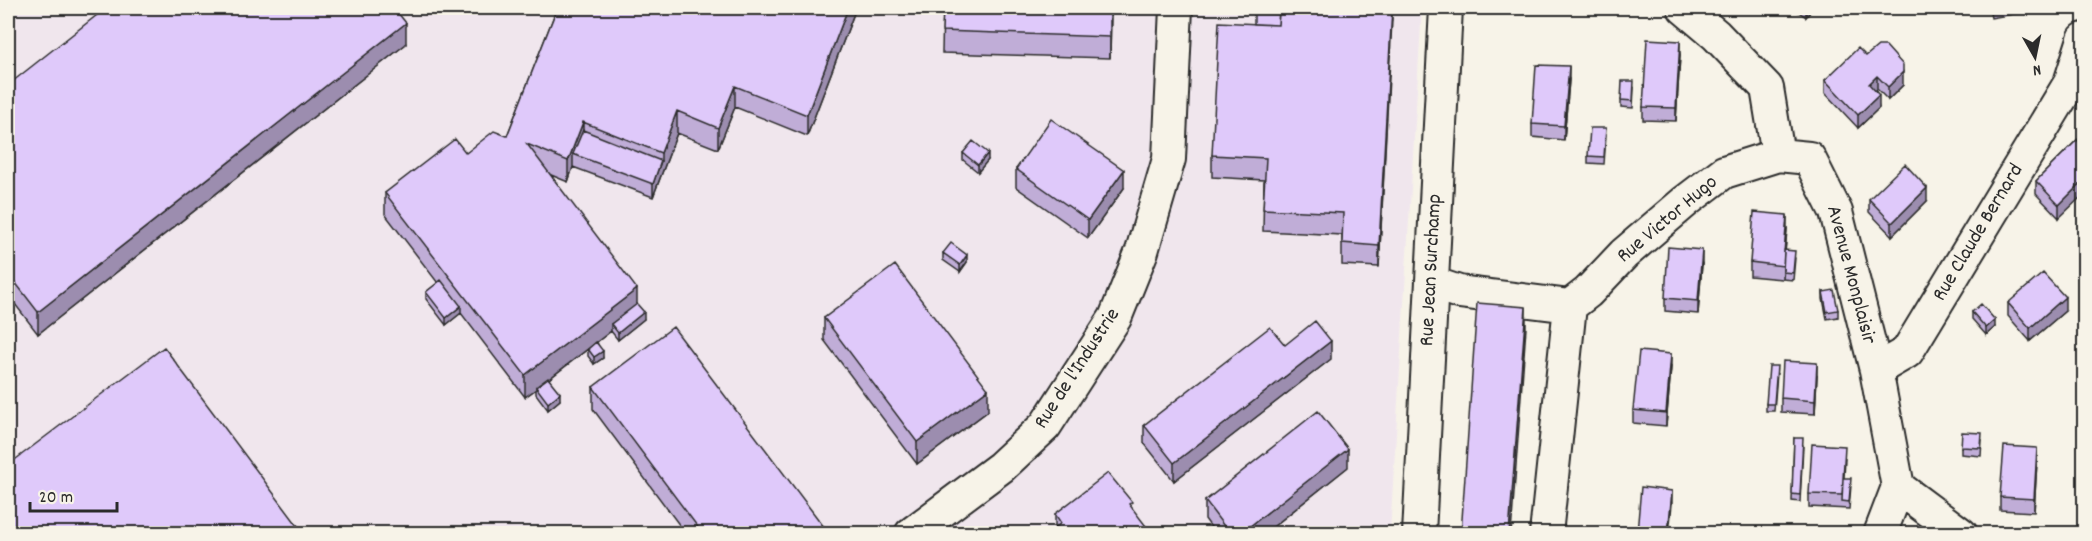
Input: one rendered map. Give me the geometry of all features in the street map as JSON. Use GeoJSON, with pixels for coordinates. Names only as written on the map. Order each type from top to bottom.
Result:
{"type":"FeatureCollection","features":[{"type":"Feature","properties":{"kind":"street","name":"Rue de l'Industrie"},"geometry":{"type":"LineString","coordinates":[[911,534],[1001,467],[1045,426],[1115,318],[1142,251],[1169,159],[1176,8]]}},
{"type":"Feature","properties":{"kind":"street","name":"Rue Jean Surchamp"},"geometry":{"type":"LineString","coordinates":[[1419,534],[1446,8]]}},
{"type":"Feature","properties":{"kind":"street"},"geometry":{"type":"LineString","coordinates":[[1684,8],[1716,35],[1767,88],[1778,155]]}},
{"type":"Feature","properties":{"kind":"street","name":"Rue Claude Bernard"},"geometry":{"type":"LineString","coordinates":[[1875,370],[1907,352],[2077,82],[2085,39]]}},
{"type":"Feature","properties":{"kind":"street","name":"Rue Victor Hugo"},"geometry":{"type":"LineString","coordinates":[[1570,306],[1588,292],[1633,247],[1724,172],[1778,155]]}},
{"type":"Feature","properties":{"kind":"street","name":"Avenue Monplaisir"},"geometry":{"type":"LineString","coordinates":[[1778,155],[1809,158],[1836,212],[1875,370],[1898,487]]}},
{"type":"Feature","properties":{"kind":"street"},"geometry":{"type":"LineString","coordinates":[[1432,283],[1459,292],[1570,306],[1546,534]]}},
{"type":"Feature","properties":{"kind":"street"},"geometry":{"type":"LineString","coordinates":[[1880,534],[1898,487],[1961,534]]}},
{"type":"Feature","properties":{"kind":"shaded area"},"geometry":{"type":"Polygon","coordinates":[[[8,8],[1422,8],[1390,533],[8,533],[8,8]]]}},
{"type":"Feature","properties":{"kind":"building"},"geometry":{"type":"Polygon","coordinates":[[[106,8],[394,8],[406,23],[38,312],[8,273],[8,85],[106,8]]]}},
{"type":"Feature","properties":{"kind":"building"},"geometry":{"type":"Polygon","coordinates":[[[557,8],[848,8],[807,115],[735,86],[718,128],[677,111],[661,153],[583,122],[568,161],[527,144],[637,289],[525,375],[385,193],[455,139],[466,153],[494,131],[507,136],[557,8]]]}},
{"type":"Feature","properties":{"kind":"building"},"geometry":{"type":"Polygon","coordinates":[[[943,8],[1110,8],[1110,37],[942,31],[943,8]]]}},
{"type":"Feature","properties":{"kind":"building"},"geometry":{"type":"Polygon","coordinates":[[[1279,8],[1392,8],[1379,246],[1342,243],[1343,213],[1263,209],[1266,158],[1212,155],[1219,22],[1278,25],[1279,8]]]}},
{"type":"Feature","properties":{"kind":"building"},"geometry":{"type":"Polygon","coordinates":[[[1254,13],[1279,14],[1278,25],[1254,24],[1254,13]]]}},
{"type":"Feature","properties":{"kind":"building"},"geometry":{"type":"Polygon","coordinates":[[[1647,39],[1680,41],[1676,108],[1643,107],[1647,39]]]}},
{"type":"Feature","properties":{"kind":"building"},"geometry":{"type":"Polygon","coordinates":[[[1878,46],[1886,46],[1903,65],[1903,72],[1888,87],[1877,76],[1869,84],[1879,95],[1858,115],[1825,80],[1858,48],[1866,56],[1878,46]]]}},
{"type":"Feature","properties":{"kind":"building"},"geometry":{"type":"Polygon","coordinates":[[[1536,65],[1569,66],[1564,126],[1532,124],[1536,65]]]}},
{"type":"Feature","properties":{"kind":"building"},"geometry":{"type":"Polygon","coordinates":[[[1622,81],[1634,81],[1633,101],[1621,100],[1622,81]]]}},
{"type":"Feature","properties":{"kind":"building"},"geometry":{"type":"Polygon","coordinates":[[[1051,119],[1124,170],[1088,220],[1016,169],[1051,119]]]}},
{"type":"Feature","properties":{"kind":"building"},"geometry":{"type":"Polygon","coordinates":[[[1590,128],[1606,128],[1604,157],[1588,156],[1590,128]]]}},
{"type":"Feature","properties":{"kind":"building"},"geometry":{"type":"Polygon","coordinates":[[[583,130],[661,161],[653,184],[573,154],[583,130]]]}},
{"type":"Feature","properties":{"kind":"building"},"geometry":{"type":"Polygon","coordinates":[[[2077,140],[2085,147],[2085,167],[2083,168],[2085,179],[2059,205],[2036,181],[2077,140]]]}},
{"type":"Feature","properties":{"kind":"building"},"geometry":{"type":"Polygon","coordinates":[[[973,141],[988,153],[978,165],[963,153],[973,141]]]}},
{"type":"Feature","properties":{"kind":"building"},"geometry":{"type":"Polygon","coordinates":[[[1905,164],[1927,188],[1892,223],[1869,199],[1905,164]]]}},
{"type":"Feature","properties":{"kind":"building"},"geometry":{"type":"Polygon","coordinates":[[[1754,212],[1787,215],[1783,266],[1750,262],[1754,212]]]}},
{"type":"Feature","properties":{"kind":"building"},"geometry":{"type":"Polygon","coordinates":[[[951,243],[967,255],[960,265],[943,253],[951,243]]]}},
{"type":"Feature","properties":{"kind":"building"},"geometry":{"type":"Polygon","coordinates":[[[1668,247],[1702,250],[1698,301],[1665,298],[1668,247]]]}},
{"type":"Feature","properties":{"kind":"building"},"geometry":{"type":"Polygon","coordinates":[[[1784,250],[1795,251],[1793,273],[1783,272],[1784,250]]]}},
{"type":"Feature","properties":{"kind":"building"},"geometry":{"type":"Polygon","coordinates":[[[895,265],[988,389],[917,442],[824,318],[895,265]]]}},
{"type":"Feature","properties":{"kind":"building"},"geometry":{"type":"Polygon","coordinates":[[[2043,273],[2065,297],[2030,328],[2008,303],[2043,273]]]}},
{"type":"Feature","properties":{"kind":"building"},"geometry":{"type":"Polygon","coordinates":[[[441,280],[461,306],[446,318],[426,292],[441,280]]]}},
{"type":"Feature","properties":{"kind":"building"},"geometry":{"type":"Polygon","coordinates":[[[1834,290],[1838,310],[1827,312],[1823,292],[1834,290]]]}},
{"type":"Feature","properties":{"kind":"building"},"geometry":{"type":"Polygon","coordinates":[[[1477,303],[1526,307],[1509,534],[1461,534],[1477,303]]]}},
{"type":"Feature","properties":{"kind":"building"},"geometry":{"type":"Polygon","coordinates":[[[637,304],[644,312],[618,333],[611,324],[637,304]]]}},
{"type":"Feature","properties":{"kind":"building"},"geometry":{"type":"Polygon","coordinates":[[[1981,304],[1995,320],[1986,328],[1972,312],[1981,304]]]}},
{"type":"Feature","properties":{"kind":"building"},"geometry":{"type":"Polygon","coordinates":[[[1315,321],[1331,341],[1174,463],[1144,425],[1270,327],[1285,345],[1315,321]]]}},
{"type":"Feature","properties":{"kind":"building"},"geometry":{"type":"Polygon","coordinates":[[[673,327],[824,527],[816,534],[703,534],[593,387],[673,327]]]}},
{"type":"Feature","properties":{"kind":"building"},"geometry":{"type":"Polygon","coordinates":[[[596,342],[603,351],[594,357],[588,349],[596,342]]]}},
{"type":"Feature","properties":{"kind":"building"},"geometry":{"type":"Polygon","coordinates":[[[164,347],[304,534],[8,534],[8,465],[164,347]]]}},
{"type":"Feature","properties":{"kind":"building"},"geometry":{"type":"Polygon","coordinates":[[[1639,351],[1671,354],[1666,413],[1633,410],[1639,351]]]}},
{"type":"Feature","properties":{"kind":"building"},"geometry":{"type":"Polygon","coordinates":[[[1783,361],[1817,363],[1815,401],[1781,398],[1783,361]]]}},
{"type":"Feature","properties":{"kind":"building"},"geometry":{"type":"Polygon","coordinates":[[[1769,366],[1777,366],[1774,404],[1766,404],[1769,366]]]}},
{"type":"Feature","properties":{"kind":"building"},"geometry":{"type":"Polygon","coordinates":[[[548,378],[560,393],[548,403],[536,387],[548,378]]]}},
{"type":"Feature","properties":{"kind":"building"},"geometry":{"type":"Polygon","coordinates":[[[1318,411],[1348,449],[1240,534],[1230,534],[1205,501],[1318,411]]]}},
{"type":"Feature","properties":{"kind":"building"},"geometry":{"type":"Polygon","coordinates":[[[1962,432],[1982,433],[1981,448],[1961,447],[1962,432]]]}},
{"type":"Feature","properties":{"kind":"building"},"geometry":{"type":"Polygon","coordinates":[[[1794,438],[1803,438],[1800,495],[1792,494],[1794,438]]]}},
{"type":"Feature","properties":{"kind":"building"},"geometry":{"type":"Polygon","coordinates":[[[1812,444],[1845,446],[1842,495],[1809,494],[1812,444]]]}},
{"type":"Feature","properties":{"kind":"building"},"geometry":{"type":"Polygon","coordinates":[[[2004,446],[2037,448],[2034,499],[2000,497],[2004,446]]]}},
{"type":"Feature","properties":{"kind":"building"},"geometry":{"type":"Polygon","coordinates":[[[1108,473],[1132,502],[1129,504],[1152,534],[1048,534],[1061,523],[1055,514],[1108,473]]]}},
{"type":"Feature","properties":{"kind":"building"},"geometry":{"type":"Polygon","coordinates":[[[1843,478],[1851,478],[1849,502],[1842,501],[1843,478]]]}},
{"type":"Feature","properties":{"kind":"building"},"geometry":{"type":"Polygon","coordinates":[[[1641,487],[1672,491],[1668,534],[1637,533],[1641,487]]]}},
{"type":"Feature","properties":{"kind":"building"},"geometry":{"type":"Polygon","coordinates":[[[2082,511],[2085,511],[2085,534],[2077,534],[2082,511]]]}}]}
